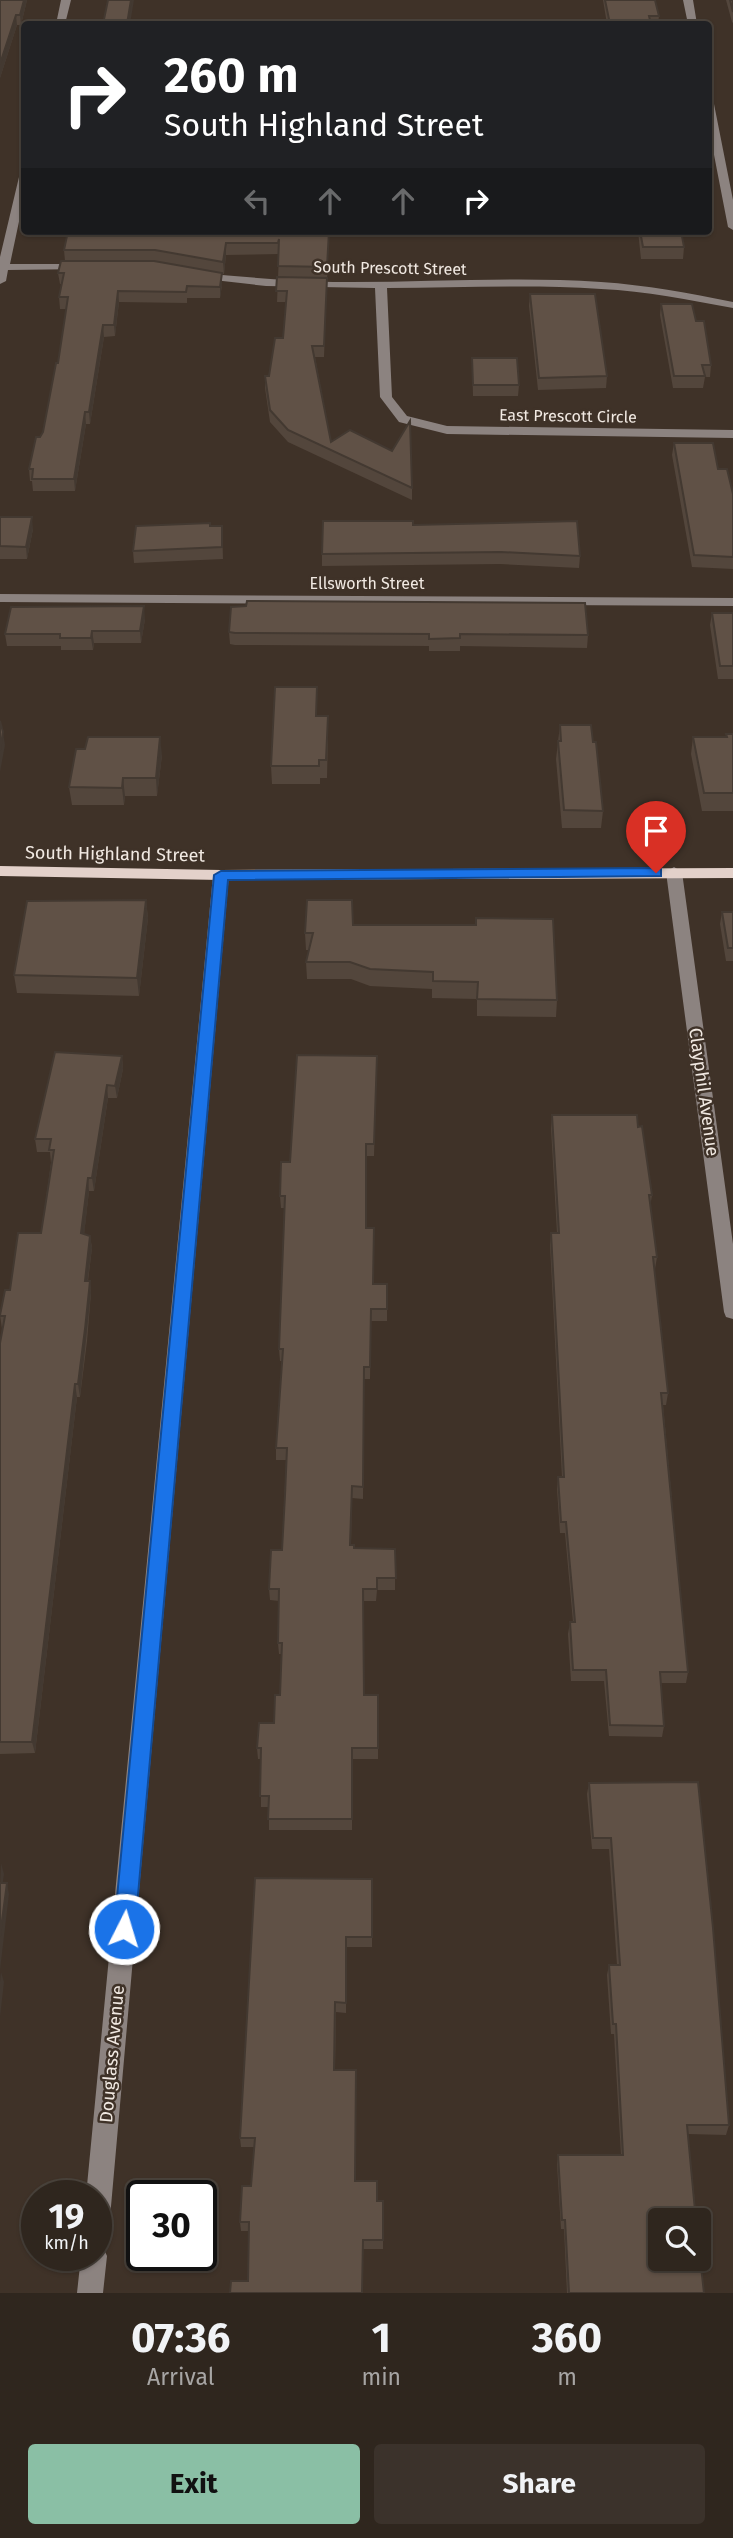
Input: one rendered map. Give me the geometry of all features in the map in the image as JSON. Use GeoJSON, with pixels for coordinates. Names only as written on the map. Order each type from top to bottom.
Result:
{"type":"FeatureCollection","features":[{"type":"Feature","properties":{"kind":"main road","name":"South Highland Street"},"geometry":{"type":"LineString","coordinates":[[0,872],[221,875],[733,873]]}},
{"type":"Feature","properties":{"kind":"street"},"geometry":{"type":"LineString","coordinates":[[61,21],[66,0]]}},
{"type":"Feature","properties":{"kind":"street"},"geometry":{"type":"LineString","coordinates":[[688,0],[692,21]]}},
{"type":"Feature","properties":{"kind":"street"},"geometry":{"type":"LineString","coordinates":[[712,120],[733,228]]}},
{"type":"Feature","properties":{"kind":"street"},"geometry":{"type":"LineString","coordinates":[[0,281],[21,190]]}},
{"type":"Feature","properties":{"kind":"street"},"geometry":{"type":"LineString","coordinates":[[3,267],[100,267]]}},
{"type":"Feature","properties":{"kind":"street","name":"South Prescott Street"},"geometry":{"type":"LineString","coordinates":[[181,272],[239,282],[381,285],[612,284],[693,295],[733,305]]}},
{"type":"Feature","properties":{"kind":"street","name":"East Prescott Circle"},"geometry":{"type":"LineString","coordinates":[[381,285],[386,397],[404,419],[447,430],[733,434]]}},
{"type":"Feature","properties":{"kind":"street","name":"Ellsworth Street"},"geometry":{"type":"LineString","coordinates":[[0,598],[733,602]]}},
{"type":"Feature","properties":{"kind":"street","name":"Clayphil Avenue"},"geometry":{"type":"LineString","coordinates":[[674,872],[733,1312]]}},
{"type":"Feature","properties":{"kind":"street","name":"Douglass Avenue"},"geometry":{"type":"LineString","coordinates":[[101,2180],[221,875]]}},
{"type":"Feature","properties":{"kind":"street"},"geometry":{"type":"LineString","coordinates":[[90,2293],[92,2271]]}},
{"type":"Feature","properties":{"kind":"building"},"geometry":{"type":"Polygon","coordinates":[[[0,0],[24,0],[20,15],[16,15],[0,64],[0,0]]]}},
{"type":"Feature","properties":{"kind":"building"},"geometry":{"type":"Polygon","coordinates":[[[108,0],[131,0],[128,21],[104,21],[108,0]]]}},
{"type":"Feature","properties":{"kind":"building"},"geometry":{"type":"Polygon","coordinates":[[[605,0],[655,0],[659,16],[649,16],[650,21],[609,21],[605,0]]]}},
{"type":"Feature","properties":{"kind":"building"},"geometry":{"type":"Polygon","coordinates":[[[67,235],[329,235],[327,267],[278,266],[279,239],[278,243],[226,243],[223,262],[155,250],[64,250],[67,235]]]}},
{"type":"Feature","properties":{"kind":"building"},"geometry":{"type":"Polygon","coordinates":[[[641,235],[682,235],[684,247],[643,247],[641,235]]]}},
{"type":"Feature","properties":{"kind":"building"},"geometry":{"type":"Polygon","coordinates":[[[61,261],[154,261],[222,273],[220,287],[187,286],[186,292],[118,291],[114,325],[103,325],[89,412],[85,412],[74,479],[32,479],[33,469],[29,469],[36,437],[40,437],[43,432],[58,363],[68,297],[59,297],[64,273],[58,273],[61,261]]]}},
{"type":"Feature","properties":{"kind":"building"},"geometry":{"type":"Polygon","coordinates":[[[277,277],[327,278],[324,346],[312,346],[331,442],[350,430],[392,451],[410,421],[412,488],[288,430],[270,410],[265,376],[269,376],[275,338],[283,338],[287,291],[276,291],[277,277]]]}},
{"type":"Feature","properties":{"kind":"building"},"geometry":{"type":"Polygon","coordinates":[[[530,294],[595,294],[607,376],[539,378],[530,294]]]}},
{"type":"Feature","properties":{"kind":"building"},"geometry":{"type":"Polygon","coordinates":[[[661,304],[692,304],[696,321],[704,321],[711,365],[702,365],[705,376],[674,376],[661,304]]]}},
{"type":"Feature","properties":{"kind":"building"},"geometry":{"type":"Polygon","coordinates":[[[472,358],[517,358],[519,385],[473,385],[472,358]]]}},
{"type":"Feature","properties":{"kind":"building"},"geometry":{"type":"Polygon","coordinates":[[[674,443],[713,443],[718,469],[727,469],[733,494],[733,557],[694,555],[674,443]]]}},
{"type":"Feature","properties":{"kind":"building"},"geometry":{"type":"Polygon","coordinates":[[[0,517],[32,517],[26,547],[0,546],[0,517]]]}},
{"type":"Feature","properties":{"kind":"building"},"geometry":{"type":"Polygon","coordinates":[[[323,521],[413,521],[413,525],[577,521],[580,556],[501,552],[322,554],[323,521]]]}},
{"type":"Feature","properties":{"kind":"building"},"geometry":{"type":"Polygon","coordinates":[[[210,523],[210,526],[222,526],[222,547],[133,551],[136,526],[210,523]]]}},
{"type":"Feature","properties":{"kind":"building"},"geometry":{"type":"Polygon","coordinates":[[[247,601],[585,603],[588,635],[460,634],[460,638],[429,639],[429,634],[229,632],[231,607],[246,606],[247,601]]]}},
{"type":"Feature","properties":{"kind":"building"},"geometry":{"type":"Polygon","coordinates":[[[144,606],[140,631],[92,631],[91,638],[60,638],[60,634],[5,634],[11,607],[144,606]]]}},
{"type":"Feature","properties":{"kind":"building"},"geometry":{"type":"Polygon","coordinates":[[[712,613],[733,613],[733,666],[720,666],[712,613]]]}},
{"type":"Feature","properties":{"kind":"building"},"geometry":{"type":"Polygon","coordinates":[[[275,687],[317,687],[316,716],[328,716],[326,760],[319,760],[319,766],[271,766],[275,687]]]}},
{"type":"Feature","properties":{"kind":"building"},"geometry":{"type":"Polygon","coordinates":[[[0,721],[3,732],[0,750],[0,721]]]}},
{"type":"Feature","properties":{"kind":"building"},"geometry":{"type":"Polygon","coordinates":[[[560,725],[591,725],[593,742],[596,742],[603,811],[564,810],[558,741],[561,741],[560,725]]]}},
{"type":"Feature","properties":{"kind":"building"},"geometry":{"type":"Polygon","coordinates":[[[726,734],[733,734],[733,793],[704,793],[693,737],[727,737],[726,734]]]}},
{"type":"Feature","properties":{"kind":"building"},"geometry":{"type":"Polygon","coordinates":[[[88,737],[160,737],[156,778],[123,778],[122,788],[69,787],[76,749],[85,749],[88,737]]]}},
{"type":"Feature","properties":{"kind":"building"},"geometry":{"type":"Polygon","coordinates":[[[146,900],[137,978],[14,975],[27,901],[146,900]]]}},
{"type":"Feature","properties":{"kind":"building"},"geometry":{"type":"Polygon","coordinates":[[[307,900],[352,900],[353,925],[476,925],[476,918],[553,919],[557,1000],[477,999],[478,982],[433,981],[433,972],[370,969],[350,962],[306,962],[313,933],[305,933],[307,900]]]}},
{"type":"Feature","properties":{"kind":"building"},"geometry":{"type":"Polygon","coordinates":[[[722,912],[733,912],[733,948],[728,948],[722,912]]]}},
{"type":"Feature","properties":{"kind":"building"},"geometry":{"type":"Polygon","coordinates":[[[55,1052],[122,1056],[115,1086],[107,1085],[92,1178],[88,1178],[81,1233],[90,1236],[85,1281],[90,1281],[32,1742],[0,1742],[0,1343],[5,1316],[0,1315],[5,1290],[10,1290],[18,1233],[41,1233],[54,1150],[49,1150],[51,1139],[35,1139],[55,1052]]]}},
{"type":"Feature","properties":{"kind":"building"},"geometry":{"type":"Polygon","coordinates":[[[297,1055],[377,1056],[374,1144],[366,1144],[366,1228],[374,1228],[373,1284],[387,1284],[387,1309],[371,1309],[370,1367],[364,1367],[363,1487],[352,1486],[350,1545],[354,1545],[354,1548],[395,1549],[396,1578],[377,1578],[377,1589],[363,1589],[364,1695],[378,1695],[378,1748],[352,1748],[352,1819],[268,1819],[269,1796],[260,1796],[261,1748],[257,1748],[259,1723],[274,1723],[275,1695],[280,1695],[282,1643],[278,1643],[279,1589],[269,1589],[271,1550],[282,1550],[285,1495],[287,1448],[276,1448],[283,1349],[279,1349],[285,1196],[280,1196],[281,1162],[290,1162],[297,1055]]]}},
{"type":"Feature","properties":{"kind":"building"},"geometry":{"type":"Polygon","coordinates":[[[552,1115],[637,1115],[638,1127],[642,1126],[652,1195],[649,1195],[657,1257],[653,1257],[668,1393],[661,1393],[688,1672],[660,1672],[664,1726],[610,1725],[606,1670],[573,1670],[570,1622],[575,1622],[566,1522],[561,1522],[558,1477],[564,1477],[551,1233],[559,1233],[552,1115]]]}},
{"type":"Feature","properties":{"kind":"building"},"geometry":{"type":"Polygon","coordinates":[[[698,1782],[729,2125],[687,2125],[695,2208],[648,2208],[648,2271],[702,2271],[704,2293],[569,2293],[558,2155],[623,2155],[616,2024],[613,2024],[609,1965],[620,1965],[611,1838],[593,1838],[589,1783],[698,1782]]]}},
{"type":"Feature","properties":{"kind":"building"},"geometry":{"type":"Polygon","coordinates":[[[255,1878],[372,1879],[372,1937],[346,1937],[346,2003],[335,2002],[334,2070],[356,2070],[355,2181],[377,2181],[377,2201],[383,2201],[383,2240],[363,2240],[362,2293],[230,2293],[231,2281],[248,2281],[249,2222],[240,2222],[242,2186],[251,2186],[255,2138],[240,2138],[255,1878]]]}},
{"type":"Feature","properties":{"kind":"building"},"geometry":{"type":"Polygon","coordinates":[[[0,1883],[7,1883],[0,1936],[0,1883]]]}},
{"type":"Feature","properties":{"kind":"route"},"geometry":{"type":"LineString","coordinates":[[124,1929],[221,875],[656,873]]}}]}
